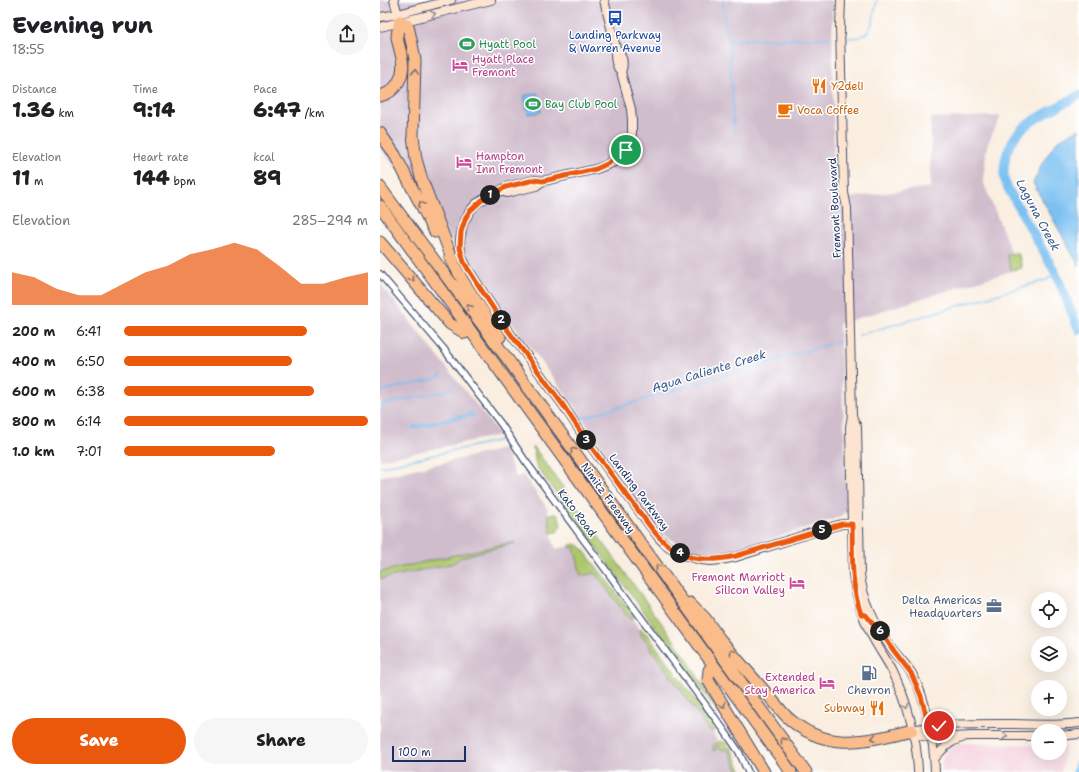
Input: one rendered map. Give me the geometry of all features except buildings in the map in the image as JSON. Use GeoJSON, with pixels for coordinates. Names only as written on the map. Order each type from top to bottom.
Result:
{"type":"FeatureCollection","features":[{"type":"Feature","properties":{"kind":"highway"},"geometry":{"type":"LineString","coordinates":[[380,96],[389,93],[395,88],[399,82],[403,69],[397,36],[399,18]]}},
{"type":"Feature","properties":{"kind":"highway"},"geometry":{"type":"LineString","coordinates":[[399,18],[408,26],[415,60],[413,136],[417,164],[422,180],[454,263],[463,281],[506,346],[509,361]]}},
{"type":"Feature","properties":{"kind":"highway"},"geometry":{"type":"LineString","coordinates":[[380,133],[395,155],[440,242],[454,263]]}},
{"type":"Feature","properties":{"kind":"highway","name":"Nimitz Freeway"},"geometry":{"type":"LineString","coordinates":[[380,186],[509,361],[806,772]]}},
{"type":"Feature","properties":{"kind":"highway"},"geometry":{"type":"LineString","coordinates":[[380,206],[791,772]]}},
{"type":"Feature","properties":{"kind":"highway","name":"Nimitz Freeway"},"geometry":{"type":"LineString","coordinates":[[380,216],[784,772]]}},
{"type":"Feature","properties":{"kind":"highway"},"geometry":{"type":"LineString","coordinates":[[380,242],[450,324],[465,333]]}},
{"type":"Feature","properties":{"kind":"highway"},"geometry":{"type":"LineString","coordinates":[[680,599],[692,604],[785,715],[804,731],[828,740],[847,742],[866,740],[912,730]]}},
{"type":"Feature","properties":{"kind":"highway"},"geometry":{"type":"LineString","coordinates":[[709,670],[708,680],[764,772]]}},
{"type":"Feature","properties":{"kind":"main road"},"geometry":{"type":"LineString","coordinates":[[394,0],[399,18]]}},
{"type":"Feature","properties":{"kind":"main road"},"geometry":{"type":"LineString","coordinates":[[380,27],[399,18],[451,0]]}},
{"type":"Feature","properties":{"kind":"main road"},"geometry":{"type":"LineString","coordinates":[[380,17],[399,18],[491,0]]}},
{"type":"Feature","properties":{"kind":"main road","name":"Landing Parkway"},"geometry":{"type":"LineString","coordinates":[[604,0],[616,48],[614,55],[617,67],[621,72],[631,109],[632,134],[626,150],[620,150],[609,163],[596,169],[543,181],[534,180],[506,187],[482,200],[470,211],[463,224],[460,248],[464,262],[504,325],[563,405],[586,440],[659,538],[674,550],[700,560],[716,560],[736,556],[842,524],[855,524]]}},
{"type":"Feature","properties":{"kind":"main road","name":"Fremont Boulevard"},"geometry":{"type":"LineString","coordinates":[[841,0],[840,27],[844,193],[847,208],[852,415],[850,427],[855,524],[861,584],[877,626],[905,664],[916,682],[929,727],[935,772]]}},
{"type":"Feature","properties":{"kind":"main road","name":"Fremont Boulevard"},"geometry":{"type":"LineString","coordinates":[[855,524],[853,575],[861,614],[873,639],[898,682],[912,730],[918,772]]}},
{"type":"Feature","properties":{"kind":"main road"},"geometry":{"type":"LineString","coordinates":[[861,614],[866,615],[873,624],[877,626]]}},
{"type":"Feature","properties":{"kind":"main road"},"geometry":{"type":"LineString","coordinates":[[873,639],[882,641],[887,647],[894,651]]}},
{"type":"Feature","properties":{"kind":"main road"},"geometry":{"type":"LineString","coordinates":[[912,730],[929,727],[986,724],[1077,724]]}},
{"type":"Feature","properties":{"kind":"main road"},"geometry":{"type":"LineString","coordinates":[[912,730],[919,735],[931,738],[1031,736]]}},
{"type":"Feature","properties":{"kind":"main road"},"geometry":{"type":"LineString","coordinates":[[934,759],[943,748],[952,742],[972,736]]}},
{"type":"Feature","properties":{"kind":"street","name":"Kato Road"},"geometry":{"type":"LineString","coordinates":[[380,274],[443,348],[501,424],[524,459],[724,730],[739,752],[748,772]]}},
{"type":"Feature","properties":{"kind":"shaded area"},"geometry":{"type":"Polygon","coordinates":[[[380,0],[832,0],[834,200],[930,187],[931,118],[1001,116],[987,145],[983,181],[1018,269],[839,324],[846,466],[846,510],[840,517],[756,544],[714,555],[690,551],[665,535],[651,521],[573,404],[380,147],[380,0]]]}},
{"type":"Feature","properties":{"kind":"shaded area"},"geometry":{"type":"Polygon","coordinates":[[[380,283],[500,435],[380,460],[380,283]]]}},
{"type":"Feature","properties":{"kind":"shaded area"},"geometry":{"type":"Polygon","coordinates":[[[503,449],[516,477],[523,475],[547,508],[553,541],[556,549],[575,545],[710,721],[708,724],[721,748],[730,747],[742,772],[380,772],[380,477],[503,449]]]}},
{"type":"Feature","properties":{"kind":"shaded area"},"geometry":{"type":"Polygon","coordinates":[[[957,743],[1031,745],[1031,760],[1063,760],[1061,772],[942,772],[942,760],[944,754],[957,743]]]}},
{"type":"Feature","properties":{"kind":"green space"},"geometry":{"type":"Polygon","coordinates":[[[1018,252],[1022,268],[1011,270],[1007,255],[1018,252]]]}},
{"type":"Feature","properties":{"kind":"green space"},"geometry":{"type":"Polygon","coordinates":[[[533,446],[684,654],[719,713],[536,466],[533,446]]]}},
{"type":"Feature","properties":{"kind":"green space"},"geometry":{"type":"Polygon","coordinates":[[[548,514],[556,514],[559,516],[561,526],[557,532],[551,533],[548,514]]]}},
{"type":"Feature","properties":{"kind":"green space"},"geometry":{"type":"Polygon","coordinates":[[[508,543],[515,543],[461,557],[454,563],[380,579],[380,572],[508,543]]]}},
{"type":"Feature","properties":{"kind":"green space"},"geometry":{"type":"Polygon","coordinates":[[[574,544],[582,548],[633,615],[632,620],[627,616],[595,573],[581,576],[574,547],[570,548],[570,545],[574,544]]]}},
{"type":"Feature","properties":{"kind":"green space"},"geometry":{"type":"Polygon","coordinates":[[[641,629],[647,634],[714,726],[713,732],[708,731],[698,714],[640,633],[641,629]]]}},
{"type":"Feature","properties":{"kind":"green space"},"geometry":{"type":"Polygon","coordinates":[[[721,741],[732,749],[742,772],[739,772],[728,749],[721,750],[718,745],[716,750],[713,751],[713,745],[721,741]]]}},
{"type":"Feature","properties":{"kind":"water","name":"Bay Club Pool"},"geometry":{"type":"Polygon","coordinates":[[[537,93],[541,112],[528,114],[524,96],[537,93]]]}},
{"type":"Feature","properties":{"kind":"water"},"geometry":{"type":"Polygon","coordinates":[[[1079,129],[1079,266],[1033,183],[1044,160],[1057,141],[1079,129]]]}},
{"type":"Feature","properties":{"kind":"waterway"},"geometry":{"type":"LineString","coordinates":[[723,0],[725,22],[729,40],[830,38]]}},
{"type":"Feature","properties":{"kind":"waterway"},"geometry":{"type":"LineString","coordinates":[[848,38],[857,37],[868,32],[873,21],[877,0]]}},
{"type":"Feature","properties":{"kind":"waterway"},"geometry":{"type":"LineString","coordinates":[[729,40],[734,132]]}},
{"type":"Feature","properties":{"kind":"waterway","name":"Laguna Creek"},"geometry":{"type":"LineString","coordinates":[[1079,95],[1040,116],[1022,129],[1017,134],[1010,146],[1004,168],[1005,182],[1056,274],[1079,330]]}},
{"type":"Feature","properties":{"kind":"waterway","name":"Agua Caliente Creek"},"geometry":{"type":"LineString","coordinates":[[859,335],[1046,280],[1056,274]]}},
{"type":"Feature","properties":{"kind":"waterway","name":"Agua Caliente Creek"},"geometry":{"type":"LineString","coordinates":[[582,418],[840,341]]}},
{"type":"Feature","properties":{"kind":"waterway"},"geometry":{"type":"LineString","coordinates":[[380,391],[435,379],[442,374]]}},
{"type":"Feature","properties":{"kind":"waterway"},"geometry":{"type":"LineString","coordinates":[[380,405],[446,391],[452,387]]}},
{"type":"Feature","properties":{"kind":"waterway"},"geometry":{"type":"LineString","coordinates":[[412,427],[473,413]]}},
{"type":"Feature","properties":{"kind":"waterway"},"geometry":{"type":"LineString","coordinates":[[413,428],[475,415]]}},
{"type":"Feature","properties":{"kind":"waterway","name":"Agua Caliente Creek"},"geometry":{"type":"LineString","coordinates":[[380,467],[501,440]]}},
{"type":"Feature","properties":{"kind":"waterway","name":"Laguna Creek"},"geometry":{"type":"LineString","coordinates":[[1077,772],[1079,763]]}},
{"type":"Feature","properties":{"kind":"place","name":"Landing Parkway & Warren Avenue"},"geometry":{"type":"Point","coordinates":[615,18]}},
{"type":"Feature","properties":{"kind":"place","name":"Hyatt Pool"},"geometry":{"type":"Point","coordinates":[467,44]}},
{"type":"Feature","properties":{"kind":"place","name":"Hyatt Place Fremont"},"geometry":{"type":"Point","coordinates":[460,65]}},
{"type":"Feature","properties":{"kind":"place","name":"Y2deli"},"geometry":{"type":"Point","coordinates":[819,86]}},
{"type":"Feature","properties":{"kind":"place","name":"Bay Club Pool"},"geometry":{"type":"Point","coordinates":[533,104]}},
{"type":"Feature","properties":{"kind":"place","name":"Voca Coffee"},"geometry":{"type":"Point","coordinates":[785,110]}},
{"type":"Feature","properties":{"kind":"place","name":"Hampton Inn Fremont"},"geometry":{"type":"Point","coordinates":[464,162]}},
{"type":"Feature","properties":{"kind":"place","name":"Fremont Marriott Silicon Valley"},"geometry":{"type":"Point","coordinates":[797,583]}},
{"type":"Feature","properties":{"kind":"place","name":"Delta Americas Headquarters"},"geometry":{"type":"Point","coordinates":[994,606]}},
{"type":"Feature","properties":{"kind":"place","name":"Chevron"},"geometry":{"type":"Point","coordinates":[869,673]}},
{"type":"Feature","properties":{"kind":"place","name":"Extended Stay America"},"geometry":{"type":"Point","coordinates":[827,683]}},
{"type":"Feature","properties":{"kind":"place","name":"Subway"},"geometry":{"type":"Point","coordinates":[877,708]}},
{"type":"Feature","properties":{"kind":"route"},"geometry":{"type":"LineString","coordinates":[[626,150],[620,150],[609,163],[596,169],[543,181],[534,180],[506,187],[476,204],[466,217],[461,232],[460,248],[464,262],[504,325],[563,405],[573,422],[652,529],[666,545],[691,558],[700,560],[721,560],[842,524],[852,524],[853,575],[858,606],[861,614],[866,615],[870,621],[877,626],[911,673],[921,696],[929,727],[939,726]]}}]}
